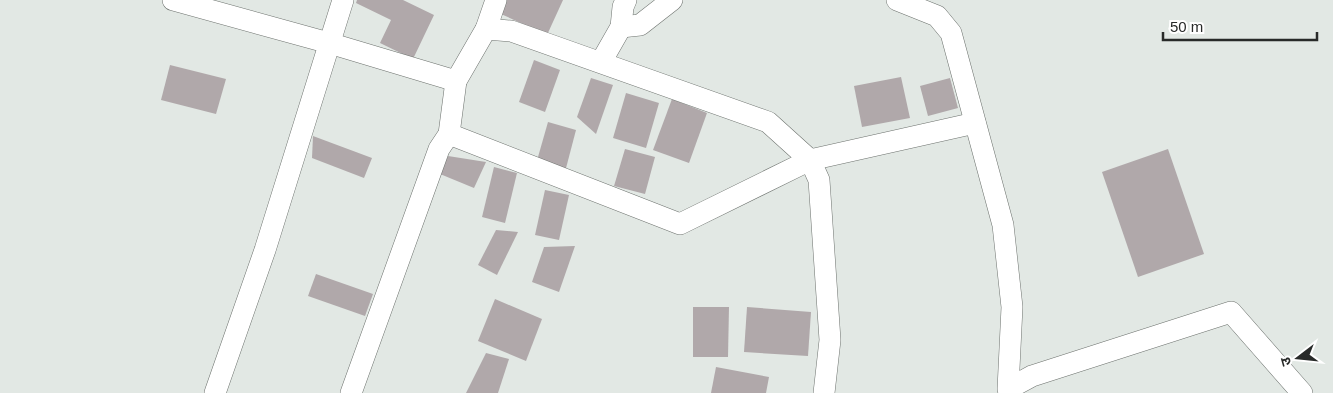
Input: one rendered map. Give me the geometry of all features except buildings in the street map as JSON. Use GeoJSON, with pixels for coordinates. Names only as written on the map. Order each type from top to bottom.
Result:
{"type":"FeatureCollection","features":[{"type":"Feature","properties":{"kind":"street"},"geometry":{"type":"LineString","coordinates":[[172,0],[330,43],[456,81]]}},
{"type":"Feature","properties":{"kind":"street"},"geometry":{"type":"LineString","coordinates":[[215,393],[265,250],[343,0]]}},
{"type":"Feature","properties":{"kind":"street"},"geometry":{"type":"LineString","coordinates":[[351,393],[439,149],[449,134],[456,81],[486,29],[496,0]]}},
{"type":"Feature","properties":{"kind":"street"},"geometry":{"type":"LineString","coordinates":[[601,62],[621,27],[623,7],[626,0]]}},
{"type":"Feature","properties":{"kind":"street"},"geometry":{"type":"LineString","coordinates":[[621,27],[640,25],[672,0]]}},
{"type":"Feature","properties":{"kind":"street"},"geometry":{"type":"LineString","coordinates":[[897,0],[937,16],[951,33],[1002,225],[1012,307],[1008,390],[1032,376],[1231,312],[1302,393]]}},
{"type":"Feature","properties":{"kind":"street"},"geometry":{"type":"LineString","coordinates":[[486,29],[510,31],[768,122],[810,160],[819,180],[830,340],[824,393]]}},
{"type":"Feature","properties":{"kind":"street"},"geometry":{"type":"LineString","coordinates":[[449,134],[680,224],[810,160],[975,123]]}},
{"type":"Feature","properties":{"kind":"street"},"geometry":{"type":"LineString","coordinates":[[222,393],[231,393]]}}]}
